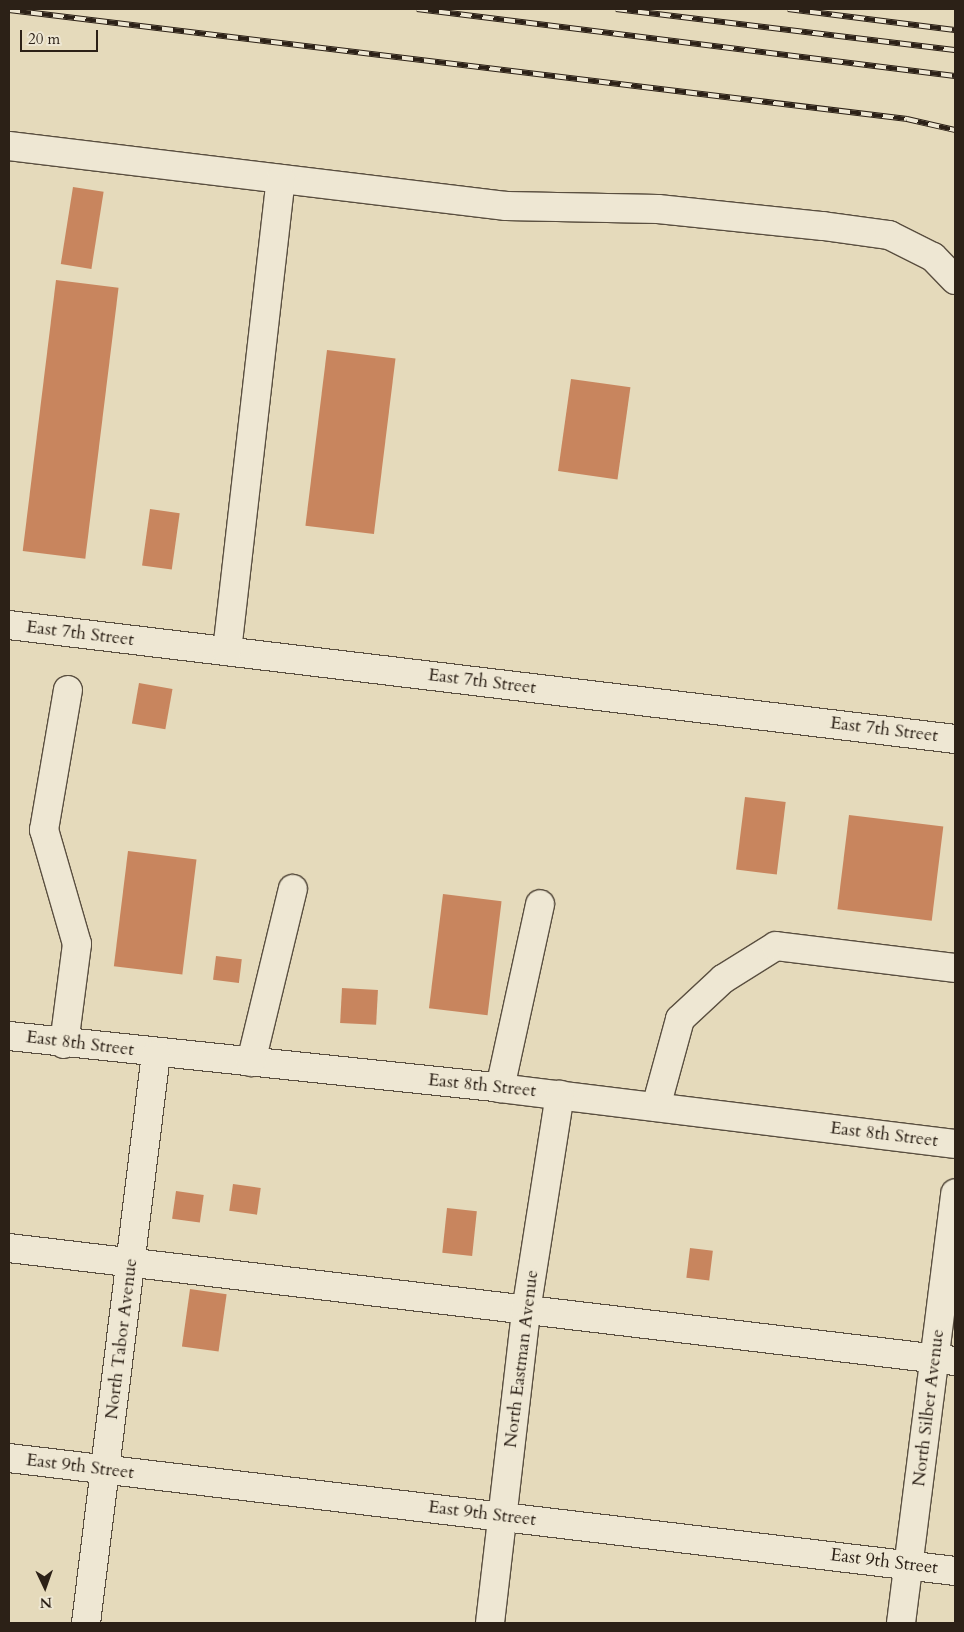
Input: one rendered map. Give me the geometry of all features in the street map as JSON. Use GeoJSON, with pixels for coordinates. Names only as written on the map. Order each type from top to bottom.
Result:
{"type":"FeatureCollection","features":[{"type":"Feature","properties":{"kind":"street"},"geometry":{"type":"LineString","coordinates":[[9,146],[506,206],[658,209],[823,226],[888,236],[933,257],[955,280]]}},
{"type":"Feature","properties":{"kind":"street"},"geometry":{"type":"LineString","coordinates":[[227,651],[281,179]]}},
{"type":"Feature","properties":{"kind":"street","name":"East 7th Street"},"geometry":{"type":"LineString","coordinates":[[9,625],[955,739]]}},
{"type":"Feature","properties":{"kind":"street"},"geometry":{"type":"LineString","coordinates":[[64,1044],[78,944],[44,830],[68,690]]}},
{"type":"Feature","properties":{"kind":"street"},"geometry":{"type":"LineString","coordinates":[[252,1062],[293,889]]}},
{"type":"Feature","properties":{"kind":"street"},"geometry":{"type":"LineString","coordinates":[[500,1088],[540,904]]}},
{"type":"Feature","properties":{"kind":"street"},"geometry":{"type":"LineString","coordinates":[[656,1107],[680,1019],[723,979],[776,946],[955,968]]}},
{"type":"Feature","properties":{"kind":"street","name":"East 8th Street"},"geometry":{"type":"LineString","coordinates":[[9,1036],[156,1054],[500,1088],[955,1144]]}},
{"type":"Feature","properties":{"kind":"street","name":"North Tabor Avenue"},"geometry":{"type":"LineString","coordinates":[[86,1623],[132,1264],[156,1054]]}},
{"type":"Feature","properties":{"kind":"street","name":"North Eastman Avenue"},"geometry":{"type":"LineString","coordinates":[[490,1623],[526,1311],[560,1095]]}},
{"type":"Feature","properties":{"kind":"street","name":"North Silber Avenue"},"geometry":{"type":"LineString","coordinates":[[901,1623],[909,1565],[945,1360],[955,1193]]}},
{"type":"Feature","properties":{"kind":"street"},"geometry":{"type":"LineString","coordinates":[[9,1248],[945,1360]]}},
{"type":"Feature","properties":{"kind":"street","name":"East 9th Street"},"geometry":{"type":"LineString","coordinates":[[9,1458],[955,1571]]}},
{"type":"Feature","properties":{"kind":"building"},"geometry":{"type":"Polygon","coordinates":[[[73,187],[104,192],[91,269],[61,264],[73,187]]]}},
{"type":"Feature","properties":{"kind":"building"},"geometry":{"type":"Polygon","coordinates":[[[56,280],[119,288],[85,559],[23,551],[56,280]]]}},
{"type":"Feature","properties":{"kind":"building"},"geometry":{"type":"Polygon","coordinates":[[[327,350],[395,358],[374,534],[305,526],[327,350]]]}},
{"type":"Feature","properties":{"kind":"building"},"geometry":{"type":"Polygon","coordinates":[[[571,379],[630,387],[617,479],[558,471],[571,379]]]}},
{"type":"Feature","properties":{"kind":"building"},"geometry":{"type":"Polygon","coordinates":[[[150,509],[180,513],[172,570],[142,565],[150,509]]]}},
{"type":"Feature","properties":{"kind":"building"},"geometry":{"type":"Polygon","coordinates":[[[139,683],[172,689],[165,729],[132,723],[139,683]]]}},
{"type":"Feature","properties":{"kind":"building"},"geometry":{"type":"Polygon","coordinates":[[[745,797],[786,802],[777,874],[736,869],[745,797]]]}},
{"type":"Feature","properties":{"kind":"building"},"geometry":{"type":"Polygon","coordinates":[[[849,815],[943,827],[932,921],[837,909],[849,815]]]}},
{"type":"Feature","properties":{"kind":"building"},"geometry":{"type":"Polygon","coordinates":[[[128,851],[196,859],[182,975],[114,966],[128,851]]]}},
{"type":"Feature","properties":{"kind":"building"},"geometry":{"type":"Polygon","coordinates":[[[443,894],[502,901],[488,1015],[429,1008],[443,894]]]}},
{"type":"Feature","properties":{"kind":"building"},"geometry":{"type":"Polygon","coordinates":[[[216,956],[242,959],[239,983],[213,980],[216,956]]]}},
{"type":"Feature","properties":{"kind":"building"},"geometry":{"type":"Polygon","coordinates":[[[342,988],[378,990],[376,1025],[340,1023],[342,988]]]}},
{"type":"Feature","properties":{"kind":"building"},"geometry":{"type":"Polygon","coordinates":[[[233,1184],[261,1188],[257,1215],[229,1211],[233,1184]]]}},
{"type":"Feature","properties":{"kind":"building"},"geometry":{"type":"Polygon","coordinates":[[[176,1191],[204,1195],[200,1223],[172,1219],[176,1191]]]}},
{"type":"Feature","properties":{"kind":"building"},"geometry":{"type":"Polygon","coordinates":[[[447,1208],[477,1211],[472,1256],[442,1253],[447,1208]]]}},
{"type":"Feature","properties":{"kind":"building"},"geometry":{"type":"Polygon","coordinates":[[[690,1248],[713,1251],[709,1281],[686,1278],[690,1248]]]}},
{"type":"Feature","properties":{"kind":"building"},"geometry":{"type":"Polygon","coordinates":[[[190,1289],[227,1294],[219,1352],[182,1346],[190,1289]]]}},
{"type":"Feature","properties":{"kind":"railway"},"geometry":{"type":"LineString","coordinates":[[417,9],[955,76]]}},
{"type":"Feature","properties":{"kind":"railway"},"geometry":{"type":"LineString","coordinates":[[616,9],[955,50]]}},
{"type":"Feature","properties":{"kind":"railway"},"geometry":{"type":"LineString","coordinates":[[788,9],[955,30]]}},
{"type":"Feature","properties":{"kind":"railway"},"geometry":{"type":"LineString","coordinates":[[9,10],[907,119],[955,130]]}}]}
